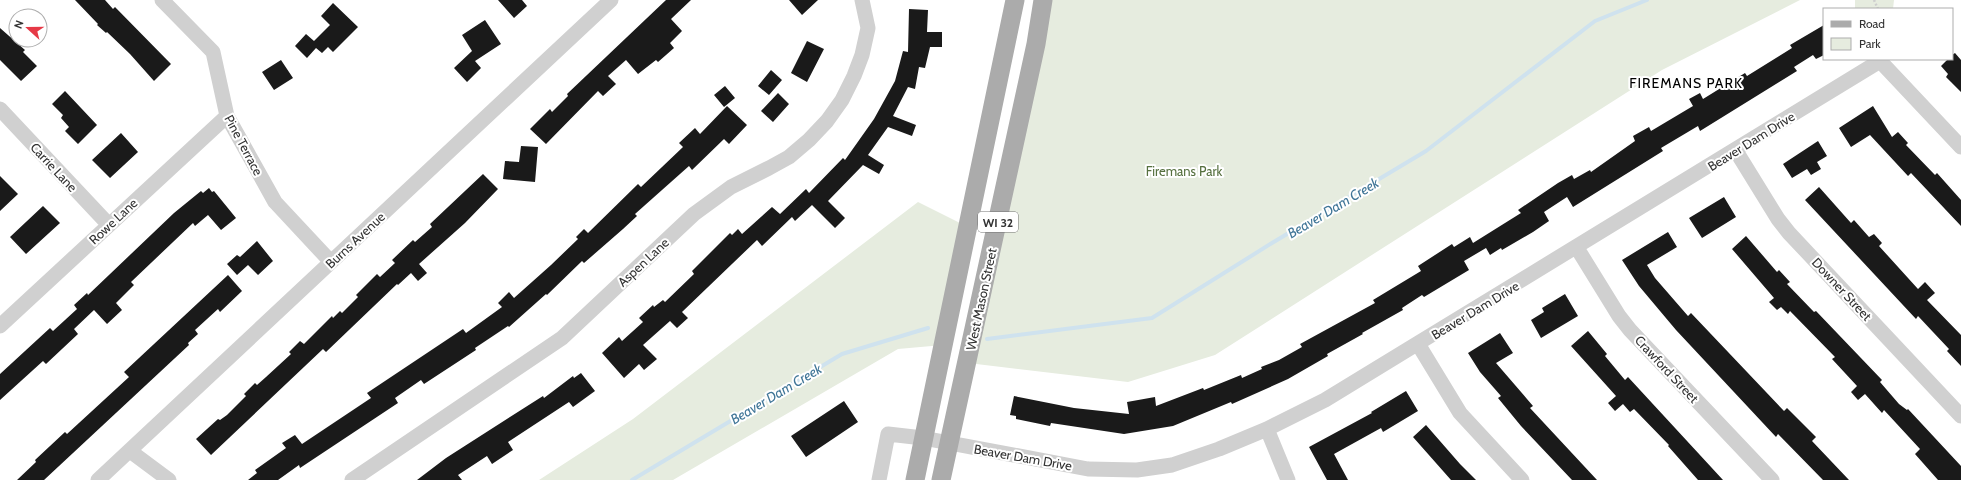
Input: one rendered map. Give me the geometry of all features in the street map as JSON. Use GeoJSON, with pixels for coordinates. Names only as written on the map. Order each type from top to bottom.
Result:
{"type":"FeatureCollection","features":[{"type":"Feature","properties":{"kind":"main road","name":"WI 32"},"geometry":{"type":"LineString","coordinates":[[914,480],[1015,0]]}},
{"type":"Feature","properties":{"kind":"main road","name":"West Mason Street"},"geometry":{"type":"LineString","coordinates":[[941,480],[1036,44],[1043,0]]}},
{"type":"Feature","properties":{"kind":"street","name":"Pine Terrace"},"geometry":{"type":"LineString","coordinates":[[162,0],[213,52],[227,116],[275,202],[331,262]]}},
{"type":"Feature","properties":{"kind":"street","name":"Burns Avenue"},"geometry":{"type":"LineString","coordinates":[[98,480],[611,0]]}},
{"type":"Feature","properties":{"kind":"street","name":"Aspen Lane"},"geometry":{"type":"LineString","coordinates":[[352,480],[562,338],[694,214],[730,187],[776,164],[809,140],[827,121],[842,100],[854,76],[862,55],[868,28],[862,0]]}},
{"type":"Feature","properties":{"kind":"street","name":"Beaver Dam Drive"},"geometry":{"type":"LineString","coordinates":[[879,480],[888,434],[923,438],[1088,470],[1138,475],[1219,449],[1267,430],[1325,400],[1736,151],[1880,61],[1961,147]]}},
{"type":"Feature","properties":{"kind":"street","name":"Carrie Lane"},"geometry":{"type":"LineString","coordinates":[[0,109],[109,225]]}},
{"type":"Feature","properties":{"kind":"street","name":"Rowe Lane"},"geometry":{"type":"LineString","coordinates":[[0,326],[227,116]]}},
{"type":"Feature","properties":{"kind":"street","name":"Downer Street"},"geometry":{"type":"LineString","coordinates":[[1736,151],[1778,219],[1789,233],[1961,416]]}},
{"type":"Feature","properties":{"kind":"street","name":"Crawford Street"},"geometry":{"type":"LineString","coordinates":[[1577,248],[1619,316],[1630,330],[1772,480]]}},
{"type":"Feature","properties":{"kind":"street"},"geometry":{"type":"LineString","coordinates":[[1418,344],[1460,413],[1522,480]]}},
{"type":"Feature","properties":{"kind":"street"},"geometry":{"type":"LineString","coordinates":[[1267,430],[1288,480]]}},
{"type":"Feature","properties":{"kind":"street"},"geometry":{"type":"LineString","coordinates":[[130,451],[169,480]]}},
{"type":"Feature","properties":{"kind":"green space","name":"Firemans Park"},"geometry":{"type":"Polygon","coordinates":[[[1043,0],[1800,0],[1662,70],[1215,355],[1128,382],[968,363],[1043,0]]]}},
{"type":"Feature","properties":{"kind":"green space"},"geometry":{"type":"Polygon","coordinates":[[[1855,0],[1894,0],[1893,8],[1855,8],[1855,0]]]}},
{"type":"Feature","properties":{"kind":"green space"},"geometry":{"type":"Polygon","coordinates":[[[918,202],[968,227],[943,345],[898,349],[673,480],[539,480],[633,419],[918,202]]]}},
{"type":"Feature","properties":{"kind":"building"},"geometry":{"type":"Polygon","coordinates":[[[75,0],[105,0],[113,9],[115,7],[171,64],[154,81],[130,54],[107,32],[106,33],[97,25],[98,24],[75,0]]]}},
{"type":"Feature","properties":{"kind":"building"},"geometry":{"type":"Polygon","coordinates":[[[498,0],[522,0],[527,6],[514,18],[498,0]]]}},
{"type":"Feature","properties":{"kind":"building"},"geometry":{"type":"Polygon","coordinates":[[[666,0],[691,0],[671,19],[682,31],[670,43],[674,48],[658,62],[656,60],[638,74],[626,60],[608,76],[616,84],[603,96],[598,91],[546,144],[530,129],[550,109],[552,112],[568,96],[567,94],[666,0]]]}},
{"type":"Feature","properties":{"kind":"building"},"geometry":{"type":"Polygon","coordinates":[[[789,0],[818,0],[802,15],[789,0]]]}},
{"type":"Feature","properties":{"kind":"building"},"geometry":{"type":"Polygon","coordinates":[[[333,3],[358,27],[333,52],[328,47],[322,53],[316,48],[307,58],[295,46],[306,34],[314,41],[330,25],[321,16],[333,3]]]}},
{"type":"Feature","properties":{"kind":"building"},"geometry":{"type":"Polygon","coordinates":[[[909,9],[928,10],[927,32],[942,32],[942,47],[930,47],[925,68],[919,67],[915,89],[908,87],[893,116],[916,125],[912,136],[888,127],[868,155],[884,165],[879,174],[863,165],[828,201],[845,218],[835,228],[812,205],[795,221],[792,217],[762,246],[757,240],[682,312],[688,318],[677,328],[670,321],[643,345],[657,359],[644,370],[639,364],[624,378],[602,353],[619,337],[622,341],[643,322],[639,318],[653,305],[654,307],[663,300],[665,302],[694,274],[692,271],[730,233],[732,235],[738,229],[742,234],[772,207],[780,214],[806,189],[809,193],[843,158],[845,160],[874,119],[895,81],[903,51],[908,52],[909,9]]]}},
{"type":"Feature","properties":{"kind":"building"},"geometry":{"type":"Polygon","coordinates":[[[485,20],[501,44],[475,61],[481,68],[467,82],[454,68],[472,51],[462,35],[485,20]]]}},
{"type":"Feature","properties":{"kind":"building"},"geometry":{"type":"Polygon","coordinates":[[[1823,26],[1823,56],[1816,59],[1813,55],[1794,67],[1797,71],[1700,131],[1698,126],[1661,148],[1663,151],[1573,207],[1567,197],[1544,212],[1549,221],[1533,232],[1502,250],[1501,248],[1490,255],[1486,248],[1464,261],[1469,270],[1424,297],[1422,295],[1402,308],[1403,310],[1327,354],[1328,356],[1288,379],[1232,404],[1231,402],[1173,426],[1124,434],[1051,423],[1050,426],[1016,419],[1016,416],[1010,415],[1014,396],[1074,408],[1129,414],[1127,402],[1155,397],[1156,406],[1203,388],[1204,390],[1241,375],[1242,378],[1262,369],[1261,367],[1279,360],[1302,347],[1300,344],[1375,303],[1373,300],[1421,271],[1418,266],[1452,244],[1454,247],[1470,237],[1473,243],[1521,213],[1518,210],[1558,183],[1572,175],[1574,179],[1590,170],[1591,172],[1635,141],[1633,136],[1649,127],[1651,131],[1693,106],[1689,99],[1700,93],[1703,99],[1745,73],[1747,76],[1792,48],[1790,45],[1823,26]]]}},
{"type":"Feature","properties":{"kind":"building"},"geometry":{"type":"Polygon","coordinates":[[[0,28],[8,35],[8,48],[23,48],[25,50],[23,52],[37,66],[21,81],[0,60],[0,28]]]}},
{"type":"Feature","properties":{"kind":"building"},"geometry":{"type":"Polygon","coordinates":[[[807,41],[824,49],[807,82],[791,73],[807,41]]]}},
{"type":"Feature","properties":{"kind":"building"},"geometry":{"type":"Polygon","coordinates":[[[1955,53],[1961,60],[1961,92],[1946,77],[1948,74],[1941,66],[1947,60],[1953,60],[1953,54],[1955,53]]]}},
{"type":"Feature","properties":{"kind":"building"},"geometry":{"type":"Polygon","coordinates":[[[281,60],[293,78],[274,90],[262,72],[281,60]]]}},
{"type":"Feature","properties":{"kind":"building"},"geometry":{"type":"Polygon","coordinates":[[[771,70],[782,80],[769,95],[758,86],[771,70]]]}},
{"type":"Feature","properties":{"kind":"building"},"geometry":{"type":"Polygon","coordinates":[[[725,86],[735,98],[724,107],[714,95],[725,86]]]}},
{"type":"Feature","properties":{"kind":"building"},"geometry":{"type":"Polygon","coordinates":[[[65,91],[97,125],[78,144],[65,131],[69,127],[61,118],[63,115],[52,104],[65,91]]]}},
{"type":"Feature","properties":{"kind":"building"},"geometry":{"type":"Polygon","coordinates":[[[778,93],[789,104],[773,122],[761,111],[778,93]]]}},
{"type":"Feature","properties":{"kind":"building"},"geometry":{"type":"Polygon","coordinates":[[[727,106],[747,125],[729,144],[724,139],[692,170],[689,166],[635,214],[637,216],[623,229],[584,263],[582,261],[547,295],[546,294],[509,327],[508,326],[475,348],[476,350],[424,384],[421,380],[395,398],[398,403],[300,468],[299,465],[278,480],[248,480],[257,473],[255,470],[286,448],[282,443],[295,435],[302,444],[371,398],[367,393],[463,329],[466,333],[502,307],[498,303],[509,292],[514,298],[578,239],[576,237],[584,229],[588,233],[638,184],[641,187],[683,147],[679,143],[695,128],[700,134],[727,106]]]}},
{"type":"Feature","properties":{"kind":"building"},"geometry":{"type":"Polygon","coordinates":[[[1873,106],[1892,137],[1898,132],[1908,143],[1906,145],[1935,175],[1937,173],[1961,200],[1961,226],[1911,173],[1908,176],[1870,135],[1851,147],[1839,128],[1873,106]]]}},
{"type":"Feature","properties":{"kind":"building"},"geometry":{"type":"Polygon","coordinates":[[[121,133],[138,152],[110,178],[92,160],[121,133]]]}},
{"type":"Feature","properties":{"kind":"building"},"geometry":{"type":"Polygon","coordinates":[[[1818,141],[1827,156],[1817,162],[1821,169],[1811,175],[1807,169],[1792,178],[1783,164],[1818,141]]]}},
{"type":"Feature","properties":{"kind":"building"},"geometry":{"type":"Polygon","coordinates":[[[521,146],[538,147],[535,182],[503,179],[505,161],[519,162],[521,146]]]}},
{"type":"Feature","properties":{"kind":"building"},"geometry":{"type":"Polygon","coordinates":[[[483,174],[498,189],[465,223],[419,264],[427,273],[418,281],[411,273],[398,285],[397,284],[326,352],[323,349],[211,455],[196,439],[218,419],[220,420],[227,415],[246,396],[244,394],[255,383],[257,385],[291,354],[289,352],[300,341],[304,344],[332,316],[333,318],[340,311],[342,313],[358,297],[356,295],[377,274],[380,277],[395,263],[392,260],[413,240],[415,242],[432,227],[430,224],[483,174]]]}},
{"type":"Feature","properties":{"kind":"building"},"geometry":{"type":"Polygon","coordinates":[[[0,176],[18,194],[0,211],[0,176]]]}},
{"type":"Feature","properties":{"kind":"building"},"geometry":{"type":"Polygon","coordinates":[[[1819,187],[1851,223],[1854,220],[1869,237],[1874,234],[1882,243],[1879,246],[1918,289],[1925,282],[1935,293],[1927,300],[1961,335],[1961,366],[1947,351],[1949,349],[1918,316],[1916,319],[1805,200],[1819,187]]]}},
{"type":"Feature","properties":{"kind":"building"},"geometry":{"type":"Polygon","coordinates":[[[209,188],[212,192],[214,191],[236,218],[221,230],[208,215],[195,226],[193,223],[131,282],[134,285],[116,303],[122,310],[107,324],[94,310],[74,329],[78,334],[46,364],[43,361],[0,400],[0,374],[50,328],[53,331],[77,309],[74,305],[87,293],[88,295],[174,213],[201,191],[203,193],[209,188]]]}},
{"type":"Feature","properties":{"kind":"building"},"geometry":{"type":"Polygon","coordinates":[[[1724,197],[1736,217],[1702,238],[1689,218],[1724,197]]]}},
{"type":"Feature","properties":{"kind":"building"},"geometry":{"type":"Polygon","coordinates":[[[43,206],[60,223],[26,254],[10,237],[43,206]]]}},
{"type":"Feature","properties":{"kind":"building"},"geometry":{"type":"Polygon","coordinates":[[[1668,232],[1677,247],[1647,265],[1655,278],[1688,316],[1691,313],[1784,411],[1787,408],[1816,437],[1812,441],[1849,480],[1823,480],[1778,434],[1776,437],[1676,330],[1639,286],[1622,260],[1668,232]]]}},
{"type":"Feature","properties":{"kind":"building"},"geometry":{"type":"Polygon","coordinates":[[[1746,236],[1777,272],[1779,270],[1790,282],[1787,284],[1814,312],[1816,311],[1882,380],[1880,382],[1899,404],[1907,410],[1908,409],[1961,466],[1961,480],[1938,480],[1915,454],[1920,449],[1884,410],[1882,413],[1865,394],[1858,400],[1851,392],[1857,386],[1832,359],[1835,357],[1790,311],[1788,314],[1781,307],[1777,310],[1769,302],[1774,298],[1732,249],[1746,236]]]}},
{"type":"Feature","properties":{"kind":"building"},"geometry":{"type":"Polygon","coordinates":[[[257,241],[273,261],[258,275],[248,265],[237,275],[227,264],[237,255],[240,257],[257,241]]]}},
{"type":"Feature","properties":{"kind":"building"},"geometry":{"type":"Polygon","coordinates":[[[228,275],[242,291],[220,312],[218,309],[195,330],[198,334],[188,343],[189,345],[44,480],[17,480],[36,462],[35,460],[65,432],[67,434],[129,377],[124,372],[228,275]]]}},
{"type":"Feature","properties":{"kind":"building"},"geometry":{"type":"Polygon","coordinates":[[[1565,294],[1578,316],[1541,338],[1531,320],[1544,312],[1542,308],[1565,294]]]}},
{"type":"Feature","properties":{"kind":"building"},"geometry":{"type":"Polygon","coordinates":[[[1588,331],[1607,354],[1605,356],[1625,380],[1628,377],[1723,480],[1698,480],[1668,446],[1669,445],[1634,409],[1630,412],[1623,404],[1615,411],[1608,403],[1616,396],[1571,346],[1588,331]]]}},
{"type":"Feature","properties":{"kind":"building"},"geometry":{"type":"Polygon","coordinates":[[[1500,333],[1513,353],[1496,363],[1533,406],[1530,408],[1597,480],[1572,480],[1521,426],[1498,398],[1501,396],[1480,372],[1468,353],[1500,333]]]}},
{"type":"Feature","properties":{"kind":"building"},"geometry":{"type":"Polygon","coordinates":[[[581,373],[595,391],[573,407],[569,402],[508,442],[513,450],[492,464],[487,456],[458,475],[462,480],[417,480],[446,458],[543,396],[544,398],[573,376],[574,378],[581,373]]]}},
{"type":"Feature","properties":{"kind":"building"},"geometry":{"type":"Polygon","coordinates":[[[1406,391],[1418,411],[1383,432],[1381,428],[1334,454],[1348,480],[1327,480],[1309,447],[1372,413],[1371,412],[1406,391]]]}},
{"type":"Feature","properties":{"kind":"building"},"geometry":{"type":"Polygon","coordinates":[[[844,401],[858,422],[806,457],[791,436],[844,401]]]}},
{"type":"Feature","properties":{"kind":"building"},"geometry":{"type":"Polygon","coordinates":[[[1426,425],[1476,480],[1451,480],[1413,437],[1426,425]]]}},
{"type":"Feature","properties":{"kind":"waterway","name":"Beaver Dam Creek"},"geometry":{"type":"LineString","coordinates":[[987,339],[1152,318],[1272,243],[1426,151],[1595,21],[1647,0]]}},
{"type":"Feature","properties":{"kind":"waterway","name":"Beaver Dam Creek"},"geometry":{"type":"LineString","coordinates":[[632,480],[842,354],[928,328]]}},
{"type":"Feature","properties":{"kind":"district","name":"FIREMANS PARK"},"geometry":{"type":"Point","coordinates":[1686,83]}}]}
